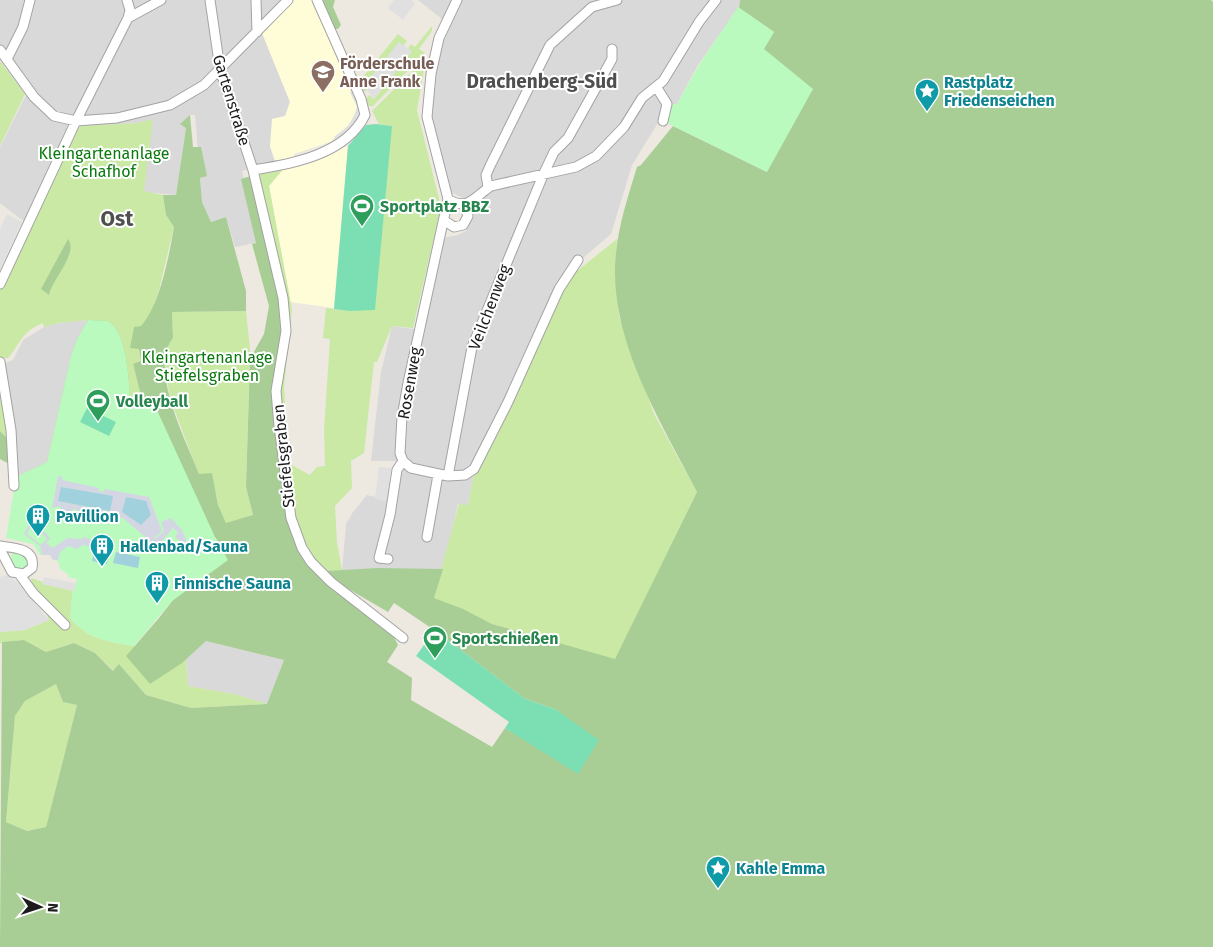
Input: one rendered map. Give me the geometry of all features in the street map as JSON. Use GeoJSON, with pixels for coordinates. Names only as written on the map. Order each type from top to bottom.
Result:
{"type":"FeatureCollection","features":[{"type":"Feature","properties":{"kind":"street"},"geometry":{"type":"LineString","coordinates":[[7,59],[23,27],[30,0]]}},
{"type":"Feature","properties":{"kind":"street"},"geometry":{"type":"LineString","coordinates":[[0,284],[76,121],[128,18],[130,10],[127,0]]}},
{"type":"Feature","properties":{"kind":"street"},"geometry":{"type":"LineString","coordinates":[[128,18],[161,0]]}},
{"type":"Feature","properties":{"kind":"street","name":"Gartenstraße"},"geometry":{"type":"LineString","coordinates":[[210,0],[220,69],[253,170]]}},
{"type":"Feature","properties":{"kind":"street"},"geometry":{"type":"LineString","coordinates":[[256,0],[257,32]]}},
{"type":"Feature","properties":{"kind":"street"},"geometry":{"type":"LineString","coordinates":[[0,50],[45,109],[54,116],[76,121],[109,120],[170,105],[204,85],[288,0]]}},
{"type":"Feature","properties":{"kind":"street"},"geometry":{"type":"LineString","coordinates":[[253,170],[274,167],[332,148],[354,133],[365,115],[358,93],[316,0]]}},
{"type":"Feature","properties":{"kind":"street"},"geometry":{"type":"LineString","coordinates":[[457,0],[436,47],[431,74],[427,117],[448,199],[455,204],[464,205],[474,201],[488,188],[544,173],[576,168],[596,156],[624,127],[642,98],[657,88],[716,0]]}},
{"type":"Feature","properties":{"kind":"street"},"geometry":{"type":"LineString","coordinates":[[488,188],[486,175],[550,45],[592,7],[617,0]]}},
{"type":"Feature","properties":{"kind":"street","name":"Veilchenweg"},"geometry":{"type":"LineString","coordinates":[[448,476],[472,347],[544,173],[554,152],[568,138],[612,59],[612,50]]}},
{"type":"Feature","properties":{"kind":"street"},"geometry":{"type":"LineString","coordinates":[[657,88],[667,104],[663,121]]}},
{"type":"Feature","properties":{"kind":"street","name":"Stiefelsgraben"},"geometry":{"type":"LineString","coordinates":[[253,170],[278,273],[286,331],[276,390],[278,426],[291,518],[302,548],[311,562],[331,582],[403,638]]}},
{"type":"Feature","properties":{"kind":"street","name":"Rosenweg"},"geometry":{"type":"LineString","coordinates":[[388,559],[380,558],[397,470],[403,461],[400,453],[404,405],[448,199]]}},
{"type":"Feature","properties":{"kind":"street"},"geometry":{"type":"LineString","coordinates":[[444,221],[454,227],[462,225],[468,216],[464,205]]}},
{"type":"Feature","properties":{"kind":"street"},"geometry":{"type":"LineString","coordinates":[[403,461],[412,468],[438,476],[465,476],[474,469],[508,402],[559,289],[578,260]]}},
{"type":"Feature","properties":{"kind":"street"},"geometry":{"type":"LineString","coordinates":[[0,362],[10,422],[14,486]]}},
{"type":"Feature","properties":{"kind":"street"},"geometry":{"type":"LineString","coordinates":[[427,537],[438,476]]}},
{"type":"Feature","properties":{"kind":"street"},"geometry":{"type":"LineString","coordinates":[[0,548],[10,569],[20,575],[33,593],[65,625]]}},
{"type":"Feature","properties":{"kind":"street"},"geometry":{"type":"LineString","coordinates":[[0,548],[23,550],[30,554],[32,568],[20,575]]}},
{"type":"Feature","properties":{"kind":"shaded area"},"geometry":{"type":"Polygon","coordinates":[[[0,0],[284,0],[266,20],[262,33],[290,102],[289,109],[270,146],[275,161],[242,171],[259,242],[235,247],[226,217],[211,222],[202,202],[195,115],[190,115],[186,128],[176,195],[144,192],[138,123],[81,126],[77,130],[30,226],[0,203],[0,147],[31,85],[0,44],[0,0]]]}},
{"type":"Feature","properties":{"kind":"shaded area"},"geometry":{"type":"Polygon","coordinates":[[[294,0],[313,0],[354,90],[351,92],[357,107],[354,117],[348,126],[330,142],[294,154],[294,157],[275,161],[270,146],[272,119],[285,116],[290,102],[262,33],[294,0]]]}},
{"type":"Feature","properties":{"kind":"shaded area"},"geometry":{"type":"Polygon","coordinates":[[[394,0],[411,0],[415,3],[403,20],[388,8],[394,0]]]}},
{"type":"Feature","properties":{"kind":"shaded area"},"geometry":{"type":"Polygon","coordinates":[[[418,0],[740,0],[739,7],[698,65],[677,104],[669,105],[632,165],[611,234],[582,259],[567,279],[474,474],[468,506],[458,504],[443,569],[342,570],[346,524],[367,495],[395,502],[403,465],[395,461],[371,461],[381,372],[392,326],[421,330],[443,238],[466,231],[479,205],[450,192],[430,110],[437,57],[448,24],[418,0]]]}},
{"type":"Feature","properties":{"kind":"shaded area"},"geometry":{"type":"Polygon","coordinates":[[[399,42],[412,51],[374,99],[364,86],[399,42]]]}},
{"type":"Feature","properties":{"kind":"shaded area"},"geometry":{"type":"Polygon","coordinates":[[[354,90],[361,107],[360,118],[338,142],[334,137],[348,126],[355,114],[357,107],[350,92],[354,90]]]}},
{"type":"Feature","properties":{"kind":"shaded area"},"geometry":{"type":"Polygon","coordinates":[[[348,146],[334,308],[290,302],[269,186],[285,167],[348,146]]]}},
{"type":"Feature","properties":{"kind":"shaded area"},"geometry":{"type":"Polygon","coordinates":[[[7,214],[22,222],[0,269],[0,229],[7,214]]]}},
{"type":"Feature","properties":{"kind":"shaded area"},"geometry":{"type":"Polygon","coordinates":[[[88,320],[77,339],[71,356],[47,462],[16,477],[4,364],[13,360],[23,340],[44,327],[58,323],[88,320]]]}},
{"type":"Feature","properties":{"kind":"shaded area"},"geometry":{"type":"Polygon","coordinates":[[[379,467],[391,468],[387,501],[375,499],[379,467]]]}},
{"type":"Feature","properties":{"kind":"shaded area"},"geometry":{"type":"Polygon","coordinates":[[[58,476],[63,477],[62,480],[99,488],[99,491],[104,492],[105,489],[149,497],[162,531],[155,539],[164,531],[161,522],[171,518],[182,530],[187,542],[185,545],[175,537],[178,532],[173,528],[157,547],[123,518],[111,521],[109,516],[108,520],[95,517],[96,514],[91,513],[90,516],[78,513],[78,510],[73,509],[72,512],[60,510],[61,506],[52,508],[58,476]],[[62,487],[59,501],[110,511],[108,496],[62,487]]]}},
{"type":"Feature","properties":{"kind":"shaded area"},"geometry":{"type":"Polygon","coordinates":[[[30,523],[46,533],[50,539],[46,543],[53,548],[67,538],[81,539],[84,537],[95,541],[94,547],[82,545],[78,549],[68,546],[60,552],[58,560],[53,560],[50,555],[42,555],[40,546],[24,534],[30,523]],[[31,526],[27,534],[41,545],[47,539],[40,531],[31,526]]]}},
{"type":"Feature","properties":{"kind":"shaded area"},"geometry":{"type":"Polygon","coordinates":[[[7,575],[18,583],[49,620],[25,630],[0,632],[0,577],[7,575]]]}},
{"type":"Feature","properties":{"kind":"shaded area"},"geometry":{"type":"Polygon","coordinates":[[[44,577],[76,583],[74,591],[42,584],[44,577]]]}},
{"type":"Feature","properties":{"kind":"shaded area"},"geometry":{"type":"Polygon","coordinates":[[[206,641],[284,660],[268,704],[234,694],[188,686],[186,659],[206,641]]]}},
{"type":"Feature","properties":{"kind":"green space"},"geometry":{"type":"Polygon","coordinates":[[[321,0],[335,0],[333,7],[341,25],[338,29],[334,29],[321,0]]]}},
{"type":"Feature","properties":{"kind":"green space"},"geometry":{"type":"Polygon","coordinates":[[[740,0],[1211,0],[1213,2],[1213,947],[0,947],[2,642],[24,640],[46,652],[74,643],[95,653],[113,671],[119,664],[146,695],[191,708],[267,704],[284,660],[206,641],[182,663],[150,684],[126,656],[159,618],[218,542],[215,537],[52,461],[16,477],[47,462],[71,356],[77,339],[88,320],[108,321],[119,335],[126,357],[130,400],[138,404],[140,392],[133,364],[141,361],[139,349],[130,348],[134,327],[141,326],[148,317],[166,266],[174,227],[166,215],[163,195],[176,195],[186,128],[180,124],[190,115],[193,147],[201,147],[207,176],[200,178],[202,202],[211,222],[226,217],[246,291],[246,311],[172,312],[173,338],[166,351],[165,368],[172,406],[199,474],[212,473],[218,505],[226,523],[253,515],[246,487],[250,359],[264,334],[269,306],[252,244],[256,243],[241,179],[251,176],[270,251],[285,331],[275,390],[283,479],[304,556],[392,633],[398,645],[387,662],[412,678],[411,700],[492,747],[505,728],[578,773],[575,724],[555,709],[525,699],[437,632],[394,603],[388,612],[333,580],[324,571],[378,568],[443,569],[434,598],[463,609],[492,624],[615,659],[697,492],[642,384],[622,326],[617,297],[615,267],[620,229],[637,167],[641,165],[673,126],[767,172],[764,48],[774,32],[739,8],[740,0]],[[56,684],[25,701],[15,716],[6,822],[27,831],[46,827],[77,705],[63,702],[56,684]]]}},
{"type":"Feature","properties":{"kind":"green space"},"geometry":{"type":"Polygon","coordinates":[[[738,7],[774,32],[764,49],[813,89],[767,172],[665,122],[669,105],[677,104],[699,65],[738,7]]]}},
{"type":"Feature","properties":{"kind":"green space"},"geometry":{"type":"Polygon","coordinates":[[[432,26],[432,31],[419,49],[425,53],[373,106],[367,106],[365,100],[369,95],[374,99],[412,51],[408,48],[411,44],[415,47],[432,26]]]}},
{"type":"Feature","properties":{"kind":"green space"},"geometry":{"type":"Polygon","coordinates":[[[398,34],[407,41],[403,46],[399,43],[364,86],[368,89],[363,93],[358,83],[398,34]]]}},
{"type":"Feature","properties":{"kind":"green space"},"geometry":{"type":"Polygon","coordinates":[[[426,58],[417,110],[441,207],[413,328],[392,326],[377,362],[374,362],[364,453],[351,461],[352,488],[335,506],[337,542],[342,570],[324,571],[304,556],[289,519],[277,426],[285,331],[258,174],[285,167],[269,186],[292,309],[284,388],[290,464],[310,475],[317,467],[325,466],[324,430],[330,339],[323,338],[326,308],[349,311],[391,126],[379,124],[372,111],[426,58]]]}},
{"type":"Feature","properties":{"kind":"green space"},"geometry":{"type":"Polygon","coordinates":[[[0,61],[25,94],[0,146],[0,61]]]}},
{"type":"Feature","properties":{"kind":"green space","name":"Kleingartenanlage Schafhof"},"geometry":{"type":"Polygon","coordinates":[[[153,119],[144,191],[163,195],[166,215],[174,227],[158,294],[149,317],[141,327],[139,349],[141,361],[133,365],[140,392],[138,404],[130,400],[121,340],[88,320],[58,323],[44,327],[43,323],[36,326],[22,338],[8,358],[0,358],[0,289],[77,130],[81,126],[138,123],[153,119]]]}},
{"type":"Feature","properties":{"kind":"green space","name":"Sportplatz BBZ"},"geometry":{"type":"Polygon","coordinates":[[[366,125],[392,126],[375,310],[349,311],[334,309],[348,146],[366,125]]]}},
{"type":"Feature","properties":{"kind":"green space"},"geometry":{"type":"Polygon","coordinates":[[[68,239],[70,251],[68,258],[49,295],[41,289],[68,239]]]}},
{"type":"Feature","properties":{"kind":"green space"},"geometry":{"type":"Polygon","coordinates":[[[617,239],[615,267],[619,316],[654,414],[697,492],[615,660],[492,624],[433,598],[459,504],[468,505],[474,474],[567,279],[617,239]]]}},
{"type":"Feature","properties":{"kind":"green space","name":"Kleingartenanlage Stiefelsgraben"},"geometry":{"type":"Polygon","coordinates":[[[246,311],[250,349],[246,487],[253,515],[226,524],[218,505],[216,492],[199,475],[170,398],[165,369],[166,346],[173,338],[172,312],[246,311]]]}},
{"type":"Feature","properties":{"kind":"green space"},"geometry":{"type":"Polygon","coordinates":[[[88,320],[108,321],[119,335],[126,357],[130,400],[156,408],[215,537],[228,560],[172,601],[134,646],[99,638],[83,630],[70,617],[72,594],[77,579],[68,577],[68,574],[60,569],[58,561],[53,560],[50,555],[40,555],[33,544],[6,538],[16,477],[47,462],[71,356],[77,339],[88,320]]]}},
{"type":"Feature","properties":{"kind":"green space"},"geometry":{"type":"Polygon","coordinates":[[[0,380],[10,441],[0,431],[0,380]]]}},
{"type":"Feature","properties":{"kind":"green space","name":"Volleyball"},"geometry":{"type":"Polygon","coordinates":[[[87,408],[116,422],[109,436],[80,422],[87,408]]]}},
{"type":"Feature","properties":{"kind":"green space"},"geometry":{"type":"Polygon","coordinates":[[[0,431],[10,441],[11,465],[0,459],[0,431]]]}},
{"type":"Feature","properties":{"kind":"green space"},"geometry":{"type":"Polygon","coordinates":[[[13,552],[25,554],[29,562],[25,569],[16,568],[9,562],[13,552]]]}},
{"type":"Feature","properties":{"kind":"green space"},"geometry":{"type":"Polygon","coordinates":[[[31,578],[43,582],[43,584],[74,591],[70,617],[91,635],[107,641],[134,646],[150,684],[186,659],[188,686],[234,694],[268,704],[191,708],[146,695],[120,665],[114,671],[95,653],[74,643],[46,652],[24,640],[2,642],[0,644],[0,632],[25,630],[49,620],[47,615],[57,612],[32,585],[31,578]]]}},
{"type":"Feature","properties":{"kind":"green space"},"geometry":{"type":"Polygon","coordinates":[[[437,632],[525,699],[555,709],[599,740],[578,774],[505,728],[509,722],[416,656],[429,638],[432,640],[437,632]]]}},
{"type":"Feature","properties":{"kind":"green space"},"geometry":{"type":"Polygon","coordinates":[[[56,684],[63,702],[77,705],[46,827],[27,831],[6,822],[15,716],[25,701],[56,684]]]}},
{"type":"Feature","properties":{"kind":"water"},"geometry":{"type":"Polygon","coordinates":[[[61,487],[113,496],[110,511],[58,501],[61,487]]]}},
{"type":"Feature","properties":{"kind":"water"},"geometry":{"type":"Polygon","coordinates":[[[126,497],[146,501],[151,515],[141,525],[122,512],[126,497]]]}},
{"type":"Feature","properties":{"kind":"water"},"geometry":{"type":"Polygon","coordinates":[[[96,545],[110,548],[107,564],[92,561],[96,545]]]}},
{"type":"Feature","properties":{"kind":"water"},"geometry":{"type":"Polygon","coordinates":[[[116,552],[140,557],[138,568],[113,563],[116,552]]]}},
{"type":"Feature","properties":{"kind":"place","name":"Förderschule Anne Frank"},"geometry":{"type":"Point","coordinates":[323,93]}},
{"type":"Feature","properties":{"kind":"place","name":"Rastplatz Friedenseichen"},"geometry":{"type":"Point","coordinates":[927,112]}},
{"type":"Feature","properties":{"kind":"place","name":"Sportplatz BBZ"},"geometry":{"type":"Point","coordinates":[362,227]}},
{"type":"Feature","properties":{"kind":"place","name":"Volleyball"},"geometry":{"type":"Point","coordinates":[98,422]}},
{"type":"Feature","properties":{"kind":"place","name":"Pavillion"},"geometry":{"type":"Point","coordinates":[38,537]}},
{"type":"Feature","properties":{"kind":"place","name":"Hallenbad/Sauna"},"geometry":{"type":"Point","coordinates":[102,567]}},
{"type":"Feature","properties":{"kind":"place","name":"Finnische Sauna"},"geometry":{"type":"Point","coordinates":[157,604]}},
{"type":"Feature","properties":{"kind":"place","name":"Sportschießen"},"geometry":{"type":"Point","coordinates":[435,659]}},
{"type":"Feature","properties":{"kind":"place","name":"Kahle Emma"},"geometry":{"type":"Point","coordinates":[718,889]}},
{"type":"Feature","properties":{"kind":"district","name":"Drachenberg-Süd"},"geometry":{"type":"Point","coordinates":[542,81]}},
{"type":"Feature","properties":{"kind":"district","name":"Ost"},"geometry":{"type":"Point","coordinates":[117,219]}}]}
